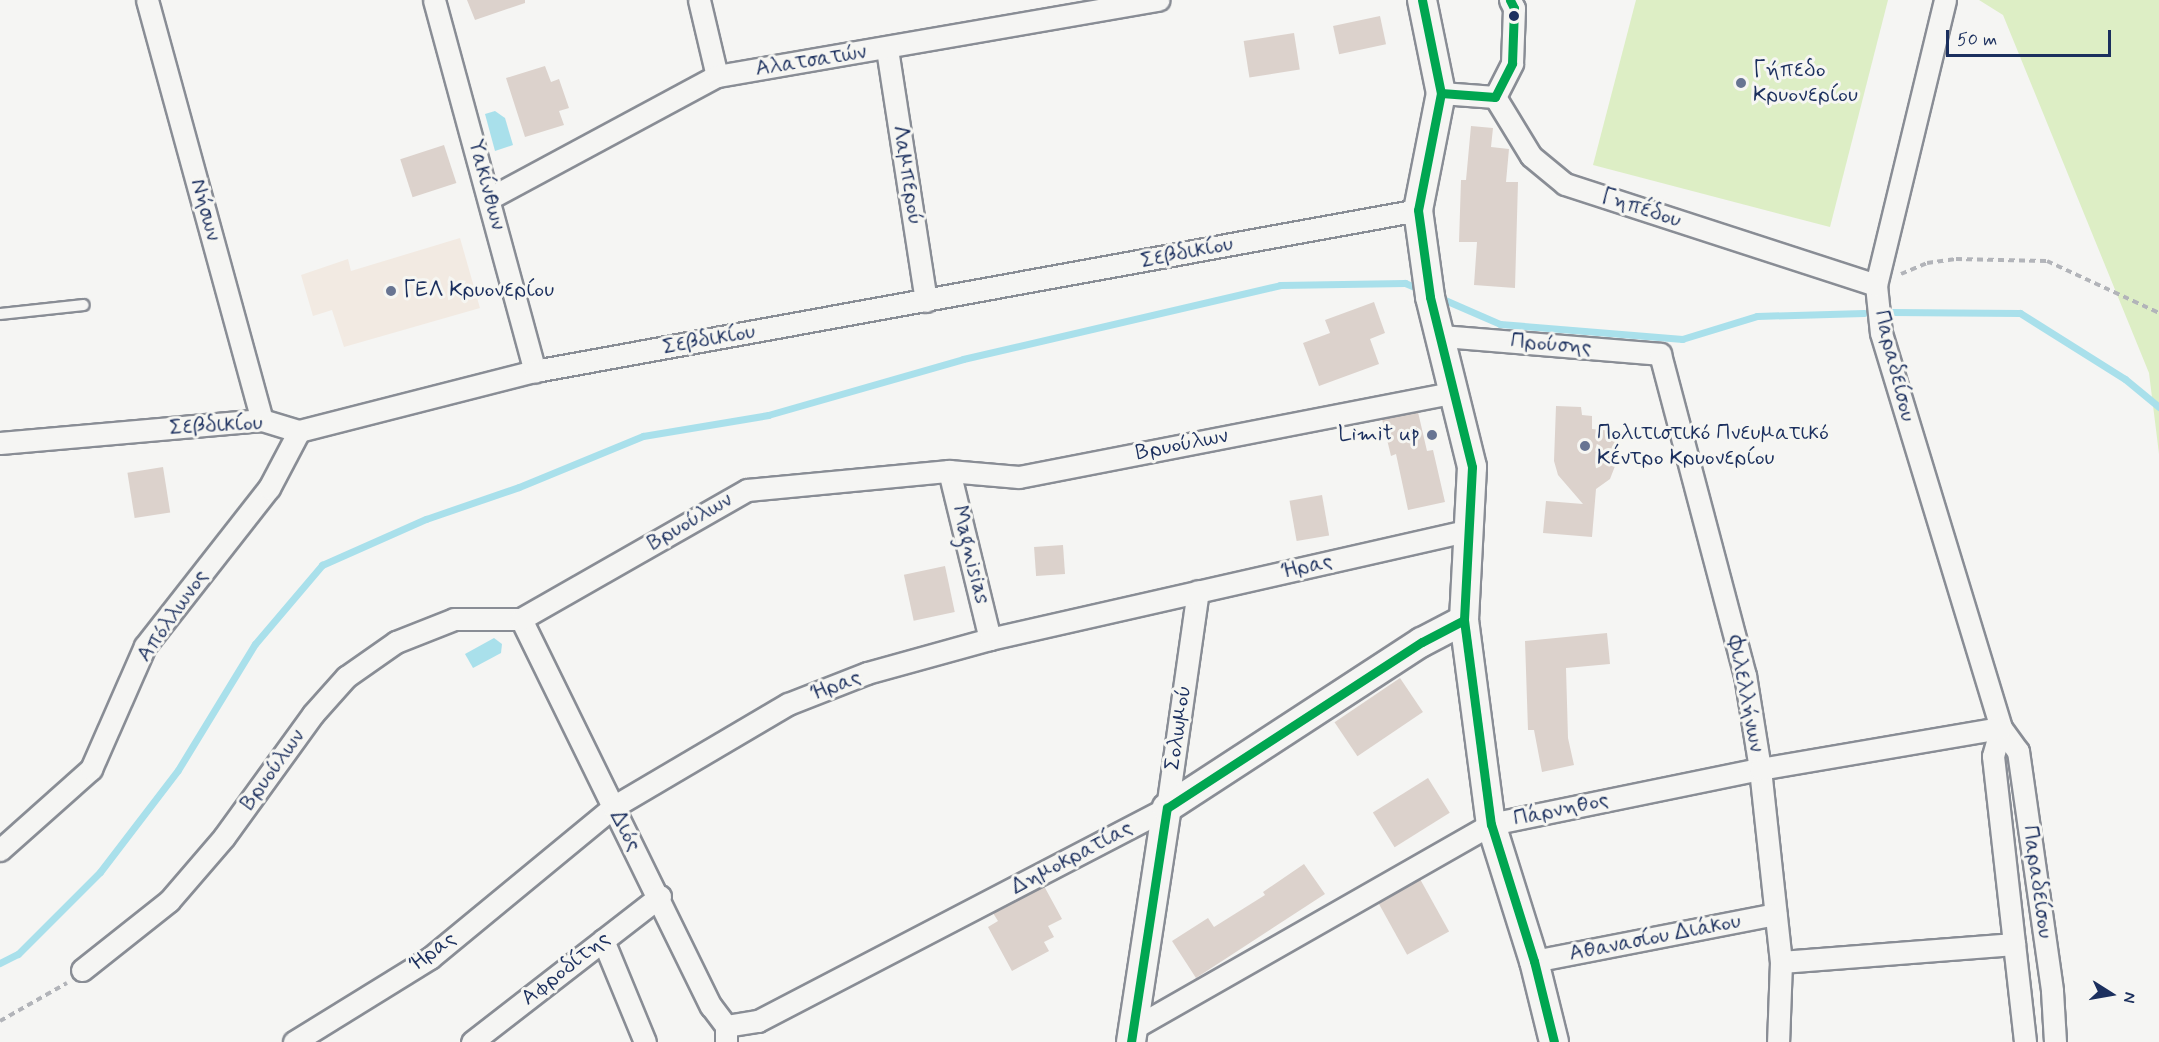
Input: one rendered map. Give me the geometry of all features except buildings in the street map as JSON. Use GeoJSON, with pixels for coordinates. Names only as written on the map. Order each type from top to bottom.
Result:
{"type":"FeatureCollection","features":[{"type":"Feature","properties":{"kind":"main road"},"geometry":{"type":"LineString","coordinates":[[1422,0],[1441,93],[1418,210],[1430,297],[1442,336],[1472,467],[1464,620],[1491,824],[1534,961],[1554,1042]]}},
{"type":"Feature","properties":{"kind":"main road","name":"Δημοκρατίας"},"geometry":{"type":"LineString","coordinates":[[1167,808],[1422,642],[1464,620]]}},
{"type":"Feature","properties":{"kind":"main road","name":"Σολωμού"},"geometry":{"type":"LineString","coordinates":[[1132,1036],[1167,808]]}},
{"type":"Feature","properties":{"kind":"street","name":"Νήσων"},"geometry":{"type":"LineString","coordinates":[[147,0],[262,420]]}},
{"type":"Feature","properties":{"kind":"street","name":"Υακίνθων"},"geometry":{"type":"LineString","coordinates":[[434,0],[490,198],[535,371]]}},
{"type":"Feature","properties":{"kind":"street"},"geometry":{"type":"LineString","coordinates":[[699,0],[717,76]]}},
{"type":"Feature","properties":{"kind":"street","name":"Αλατσατών"},"geometry":{"type":"LineString","coordinates":[[490,198],[717,76],[887,49],[1097,5],[1159,0]]}},
{"type":"Feature","properties":{"kind":"street"},"geometry":{"type":"LineString","coordinates":[[1441,93],[1495,97],[1512,63],[1514,8],[1510,0]]}},
{"type":"Feature","properties":{"kind":"street","name":"Παραδείσου"},"geometry":{"type":"LineString","coordinates":[[1945,0],[1876,285],[1881,333],[2001,728],[2019,751],[2052,991],[2055,1042]]}},
{"type":"Feature","properties":{"kind":"street","name":"Λαμπερού"},"geometry":{"type":"LineString","coordinates":[[887,49],[926,301]]}},
{"type":"Feature","properties":{"kind":"street","name":"Γηπέδου"},"geometry":{"type":"LineString","coordinates":[[1495,97],[1531,156],[1565,184],[1876,285]]}},
{"type":"Feature","properties":{"kind":"street","name":"Σεβδικίου"},"geometry":{"type":"LineString","coordinates":[[0,443],[262,420],[299,431],[535,371],[1418,210]]}},
{"type":"Feature","properties":{"kind":"street","name":"Προύσης"},"geometry":{"type":"LineString","coordinates":[[1442,336],[1660,354]]}},
{"type":"Feature","properties":{"kind":"street","name":"Φιλελλήνων"},"geometry":{"type":"LineString","coordinates":[[1660,354],[1745,675],[1760,769],[1781,962],[1778,1042]]}},
{"type":"Feature","properties":{"kind":"street","name":"Βρυούλων"},"geometry":{"type":"LineString","coordinates":[[82,970],[169,901],[224,837],[313,714],[346,677],[396,642],[454,619],[521,619],[747,490],[949,471],[1020,477],[1455,392]]}},
{"type":"Feature","properties":{"kind":"street","name":"Απόλλωνος"},"geometry":{"type":"LineString","coordinates":[[0,850],[91,769],[145,646],[269,488],[299,431]]}},
{"type":"Feature","properties":{"kind":"street","name":"Magnisias"},"geometry":{"type":"LineString","coordinates":[[949,471],[990,639]]}},
{"type":"Feature","properties":{"kind":"street","name":"Ήρας"},"geometry":{"type":"LineString","coordinates":[[294,1042],[430,958],[613,807],[788,704],[867,674],[990,639],[1469,530]]}},
{"type":"Feature","properties":{"kind":"street","name":"Σολωμού"},"geometry":{"type":"LineString","coordinates":[[1167,808],[1198,591]]}},
{"type":"Feature","properties":{"kind":"street","name":"Διός"},"geometry":{"type":"LineString","coordinates":[[521,619],[613,807],[660,896],[726,1034]]}},
{"type":"Feature","properties":{"kind":"street","name":"Παραδείσου"},"geometry":{"type":"LineString","coordinates":[[2001,728],[1993,756],[2025,1042]]}},
{"type":"Feature","properties":{"kind":"street","name":"Πάρνηθος"},"geometry":{"type":"LineString","coordinates":[[1132,1036],[1491,824],[1760,769],[2001,728]]}},
{"type":"Feature","properties":{"kind":"street","name":"Δημοκρατίας"},"geometry":{"type":"LineString","coordinates":[[726,1034],[758,1021],[1167,808]]}},
{"type":"Feature","properties":{"kind":"street","name":"Αφροδίτης"},"geometry":{"type":"LineString","coordinates":[[472,1042],[660,896]]}},
{"type":"Feature","properties":{"kind":"street","name":"Αθανασίου Διάκου"},"geometry":{"type":"LineString","coordinates":[[1534,961],[1775,914]]}},
{"type":"Feature","properties":{"kind":"street"},"geometry":{"type":"LineString","coordinates":[[603,940],[645,1042]]}},
{"type":"Feature","properties":{"kind":"street"},"geometry":{"type":"LineString","coordinates":[[1781,962],[2014,944]]}},
{"type":"Feature","properties":{"kind":"lane"},"geometry":{"type":"LineString","coordinates":[[0,314],[84,305]]}},
{"type":"Feature","properties":{"kind":"path"},"geometry":{"type":"LineString","coordinates":[[1876,285],[1927,263],[1956,259],[2047,261],[2159,313]]}},
{"type":"Feature","properties":{"kind":"path"},"geometry":{"type":"LineString","coordinates":[[0,1021],[61,987],[82,970]]}},
{"type":"Feature","properties":{"kind":"shaded area","name":"ΓΕΛ Κρυονερίου"},"geometry":{"type":"Polygon","coordinates":[[[460,238],[480,308],[344,347],[332,310],[313,316],[301,275],[348,259],[351,271],[460,238]]]}},
{"type":"Feature","properties":{"kind":"green space","name":"Γήπεδο Κρυονερίου"},"geometry":{"type":"Polygon","coordinates":[[[1636,0],[1888,0],[1830,227],[1593,165],[1636,0]]]}},
{"type":"Feature","properties":{"kind":"green space"},"geometry":{"type":"Polygon","coordinates":[[[1979,0],[2159,0],[2159,454],[2149,373],[2003,15],[1979,0]]]}},
{"type":"Feature","properties":{"kind":"water"},"geometry":{"type":"Polygon","coordinates":[[[495,111],[505,118],[513,145],[495,151],[485,114],[495,111]]]}},
{"type":"Feature","properties":{"kind":"water"},"geometry":{"type":"Polygon","coordinates":[[[494,638],[502,644],[501,653],[473,668],[465,654],[494,638]]]}},
{"type":"Feature","properties":{"kind":"waterway"},"geometry":{"type":"LineString","coordinates":[[0,963],[18,954],[100,872],[178,770],[255,644],[322,565],[426,519],[519,487],[643,436],[768,415],[963,359],[1280,285],[1405,283],[1419,289]]}},
{"type":"Feature","properties":{"kind":"waterway"},"geometry":{"type":"LineString","coordinates":[[1438,297],[1500,324],[1682,339],[1757,316],[1864,313]]}},
{"type":"Feature","properties":{"kind":"waterway"},"geometry":{"type":"LineString","coordinates":[[1891,312],[2020,313],[2125,379],[2159,407]]}},
{"type":"Feature","properties":{"kind":"transit line"},"geometry":{"type":"LineString","coordinates":[[1422,0],[1441,93],[1418,210],[1430,297],[1472,467],[1464,620],[1491,824],[1534,961],[1554,1042]]}},
{"type":"Feature","properties":{"kind":"transit line"},"geometry":{"type":"LineString","coordinates":[[1441,93],[1495,97],[1512,63],[1514,8],[1510,0]]}},
{"type":"Feature","properties":{"kind":"transit line"},"geometry":{"type":"LineString","coordinates":[[1131,1042],[1167,808],[1422,642],[1464,620]]}},
{"type":"Feature","properties":{"kind":"place","name":"Γήπεδο Κρυονερίου"},"geometry":{"type":"Point","coordinates":[1741,83]}},
{"type":"Feature","properties":{"kind":"place","name":"ΓΕΛ Κρυονερίου"},"geometry":{"type":"Point","coordinates":[391,291]}},
{"type":"Feature","properties":{"kind":"place","name":"Limit up"},"geometry":{"type":"Point","coordinates":[1432,435]}},
{"type":"Feature","properties":{"kind":"place","name":"Πολιτιστικό Πνευματικό Κέντρο Κρυονερίου"},"geometry":{"type":"Point","coordinates":[1585,446]}}]}
